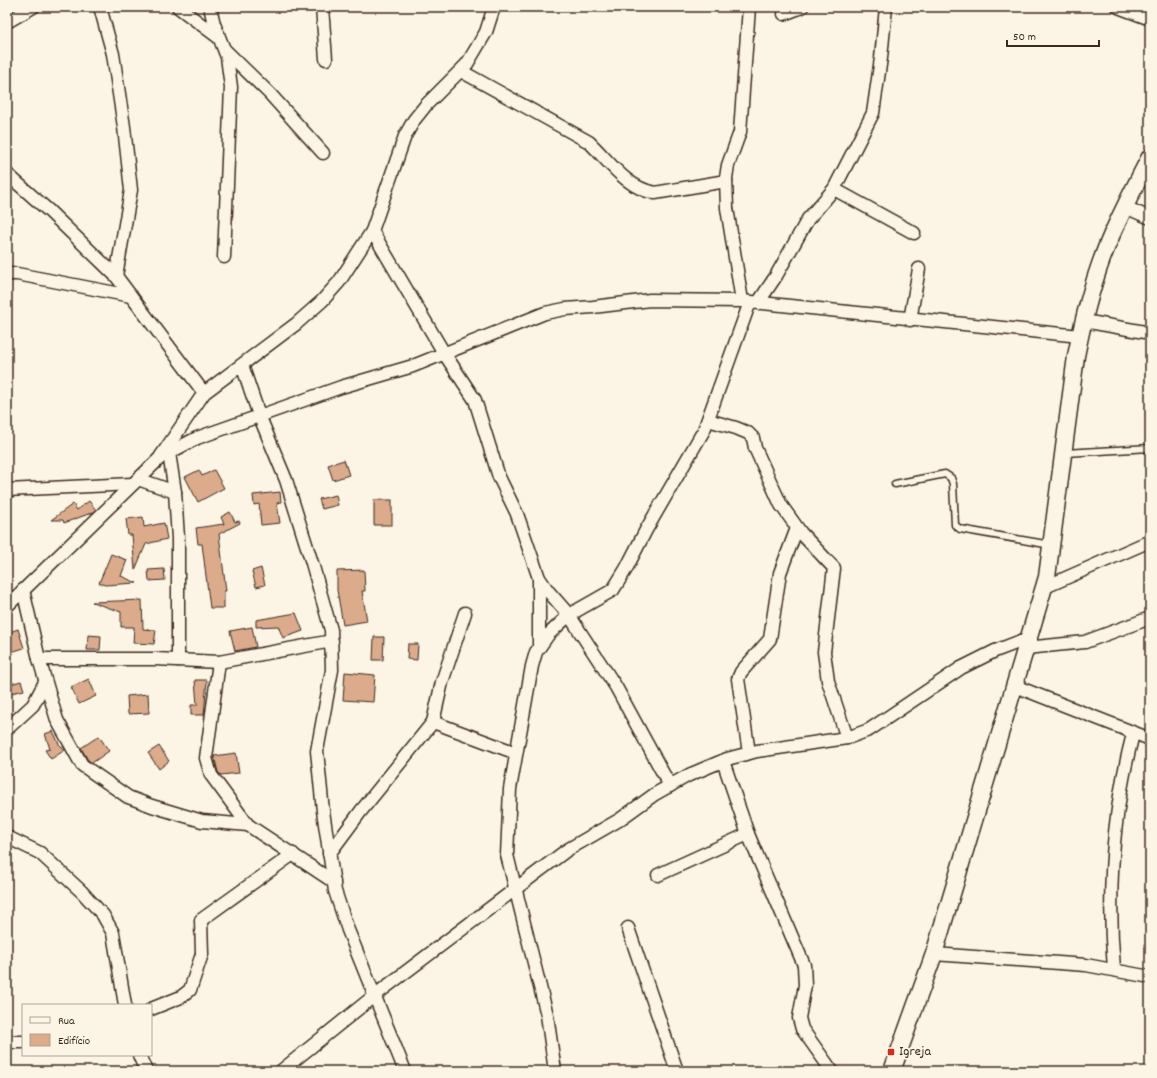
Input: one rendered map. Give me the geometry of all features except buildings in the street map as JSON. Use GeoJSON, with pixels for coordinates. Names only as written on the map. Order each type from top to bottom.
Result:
{"type":"FeatureCollection","features":[{"type":"Feature","properties":{"kind":"street"},"geometry":{"type":"LineString","coordinates":[[7,22],[34,7]]}},
{"type":"Feature","properties":{"kind":"street"},"geometry":{"type":"LineString","coordinates":[[100,7],[113,54],[124,127],[131,190],[116,276]]}},
{"type":"Feature","properties":{"kind":"street"},"geometry":{"type":"LineString","coordinates":[[178,7],[220,42],[270,94],[323,153]]}},
{"type":"Feature","properties":{"kind":"street"},"geometry":{"type":"LineString","coordinates":[[210,7],[220,42],[230,69],[231,87],[224,257]]}},
{"type":"Feature","properties":{"kind":"street"},"geometry":{"type":"LineString","coordinates":[[322,7],[326,59]]}},
{"type":"Feature","properties":{"kind":"street"},"geometry":{"type":"LineString","coordinates":[[178,660],[178,538],[175,492],[165,455],[204,393],[296,324],[322,301],[339,282],[372,231],[405,136],[414,120],[426,105],[461,71],[473,55],[486,32],[494,7]]}},
{"type":"Feature","properties":{"kind":"street"},"geometry":{"type":"LineString","coordinates":[[749,7],[740,132],[728,165],[726,181],[727,208],[750,302]]}},
{"type":"Feature","properties":{"kind":"street"},"geometry":{"type":"LineString","coordinates":[[784,14],[802,7]]}},
{"type":"Feature","properties":{"kind":"street"},"geometry":{"type":"LineString","coordinates":[[555,1071],[547,1015],[508,855],[510,789],[532,666],[539,647],[548,635],[569,615],[612,590],[693,450],[708,420],[750,302],[776,276],[808,219],[834,188],[873,113],[881,65],[886,7]]}},
{"type":"Feature","properties":{"kind":"street"},"geometry":{"type":"LineString","coordinates":[[1118,7],[1150,19]]}},
{"type":"Feature","properties":{"kind":"street"},"geometry":{"type":"LineString","coordinates":[[461,71],[589,142],[606,158],[615,170],[643,191],[654,193],[726,181]]}},
{"type":"Feature","properties":{"kind":"street"},"geometry":{"type":"LineString","coordinates":[[892,1071],[934,954],[1028,643],[1043,588],[1051,545],[1080,336],[1099,267],[1112,234],[1150,157]]}},
{"type":"Feature","properties":{"kind":"street"},"geometry":{"type":"LineString","coordinates":[[7,174],[49,211],[116,276],[204,393]]}},
{"type":"Feature","properties":{"kind":"street"},"geometry":{"type":"LineString","coordinates":[[834,188],[914,233]]}},
{"type":"Feature","properties":{"kind":"street"},"geometry":{"type":"LineString","coordinates":[[1125,207],[1150,218]]}},
{"type":"Feature","properties":{"kind":"street"},"geometry":{"type":"LineString","coordinates":[[372,231],[444,353],[475,400],[499,477],[517,514],[539,578],[569,615],[624,700],[670,786]]}},
{"type":"Feature","properties":{"kind":"street"},"geometry":{"type":"LineString","coordinates":[[910,320],[919,269]]}},
{"type":"Feature","properties":{"kind":"street"},"geometry":{"type":"LineString","coordinates":[[7,274],[17,274],[131,296]]}},
{"type":"Feature","properties":{"kind":"street"},"geometry":{"type":"LineString","coordinates":[[7,606],[135,482],[165,455],[197,438],[259,415],[413,366],[511,325],[545,313],[565,309],[650,300],[750,302],[801,306],[910,320],[1080,336]]}},
{"type":"Feature","properties":{"kind":"street"},"geometry":{"type":"LineString","coordinates":[[1084,321],[1150,333]]}},
{"type":"Feature","properties":{"kind":"street"},"geometry":{"type":"LineString","coordinates":[[242,365],[259,415],[286,480],[331,630],[332,670],[318,751],[323,811],[329,854],[334,882],[348,930],[405,1071]]}},
{"type":"Feature","properties":{"kind":"street"},"geometry":{"type":"LineString","coordinates":[[708,420],[742,430],[753,438],[755,448],[781,505],[797,528],[834,568],[824,652],[828,681],[847,738]]}},
{"type":"Feature","properties":{"kind":"street"},"geometry":{"type":"LineString","coordinates":[[7,490],[135,482],[175,492]]}},
{"type":"Feature","properties":{"kind":"street"},"geometry":{"type":"LineString","coordinates":[[749,753],[738,679],[741,672],[770,639],[780,573],[797,528]]}},
{"type":"Feature","properties":{"kind":"street"},"geometry":{"type":"LineString","coordinates":[[1043,588],[1150,541]]}},
{"type":"Feature","properties":{"kind":"street"},"geometry":{"type":"LineString","coordinates":[[539,578],[539,647]]}},
{"type":"Feature","properties":{"kind":"street"},"geometry":{"type":"LineString","coordinates":[[23,590],[45,682],[57,720],[82,765],[128,797],[152,806],[202,821],[248,825]]}},
{"type":"Feature","properties":{"kind":"street"},"geometry":{"type":"LineString","coordinates":[[329,854],[361,811],[433,722],[442,682],[464,613]]}},
{"type":"Feature","properties":{"kind":"street"},"geometry":{"type":"LineString","coordinates":[[281,1071],[374,996],[516,887],[567,850],[619,820],[654,794],[689,775],[723,761],[749,753],[847,738],[869,730],[961,668],[995,651],[1028,643],[1084,642],[1150,618]]}},
{"type":"Feature","properties":{"kind":"street"},"geometry":{"type":"LineString","coordinates":[[39,659],[178,660],[219,662],[332,641]]}},
{"type":"Feature","properties":{"kind":"street"},"geometry":{"type":"LineString","coordinates":[[219,662],[206,758],[211,775],[248,825],[334,882]]}},
{"type":"Feature","properties":{"kind":"street"},"geometry":{"type":"LineString","coordinates":[[7,729],[32,705],[45,682]]}},
{"type":"Feature","properties":{"kind":"street"},"geometry":{"type":"LineString","coordinates":[[1015,686],[1133,734],[1150,739]]}},
{"type":"Feature","properties":{"kind":"street"},"geometry":{"type":"LineString","coordinates":[[433,722],[516,753]]}},
{"type":"Feature","properties":{"kind":"street"},"geometry":{"type":"LineString","coordinates":[[1114,970],[1111,919],[1114,836],[1123,775],[1133,734]]}},
{"type":"Feature","properties":{"kind":"street"},"geometry":{"type":"LineString","coordinates":[[723,761],[748,834],[804,965],[805,985],[799,1018],[802,1029],[832,1071]]}},
{"type":"Feature","properties":{"kind":"street"},"geometry":{"type":"LineString","coordinates":[[658,875],[748,834]]}},
{"type":"Feature","properties":{"kind":"street"},"geometry":{"type":"LineString","coordinates":[[7,837],[40,853],[82,892],[103,915],[113,933],[124,1004]]}},
{"type":"Feature","properties":{"kind":"street"},"geometry":{"type":"LineString","coordinates":[[152,1010],[181,997],[190,990],[202,954],[201,920],[293,854]]}},
{"type":"Feature","properties":{"kind":"street"},"geometry":{"type":"LineString","coordinates":[[628,928],[677,1071]]}},
{"type":"Feature","properties":{"kind":"street"},"geometry":{"type":"LineString","coordinates":[[934,954],[1086,965],[1150,977]]}},
{"type":"Feature","properties":{"kind":"street"},"geometry":{"type":"LineString","coordinates":[[7,1042],[22,1042]]}},
{"type":"Feature","properties":{"kind":"street"},"geometry":{"type":"LineString","coordinates":[[139,1056],[146,1071]]}},
{"type":"Feature","properties":{"kind":"lane"},"geometry":{"type":"LineString","coordinates":[[1063,454],[1150,448]]}},
{"type":"Feature","properties":{"kind":"lane"},"geometry":{"type":"LineString","coordinates":[[895,484],[945,474],[951,478],[953,484],[955,525],[960,529],[1051,545]]}},
{"type":"Feature","properties":{"kind":"place","name":"Igreja"},"geometry":{"type":"Point","coordinates":[891,1052]}}]}
